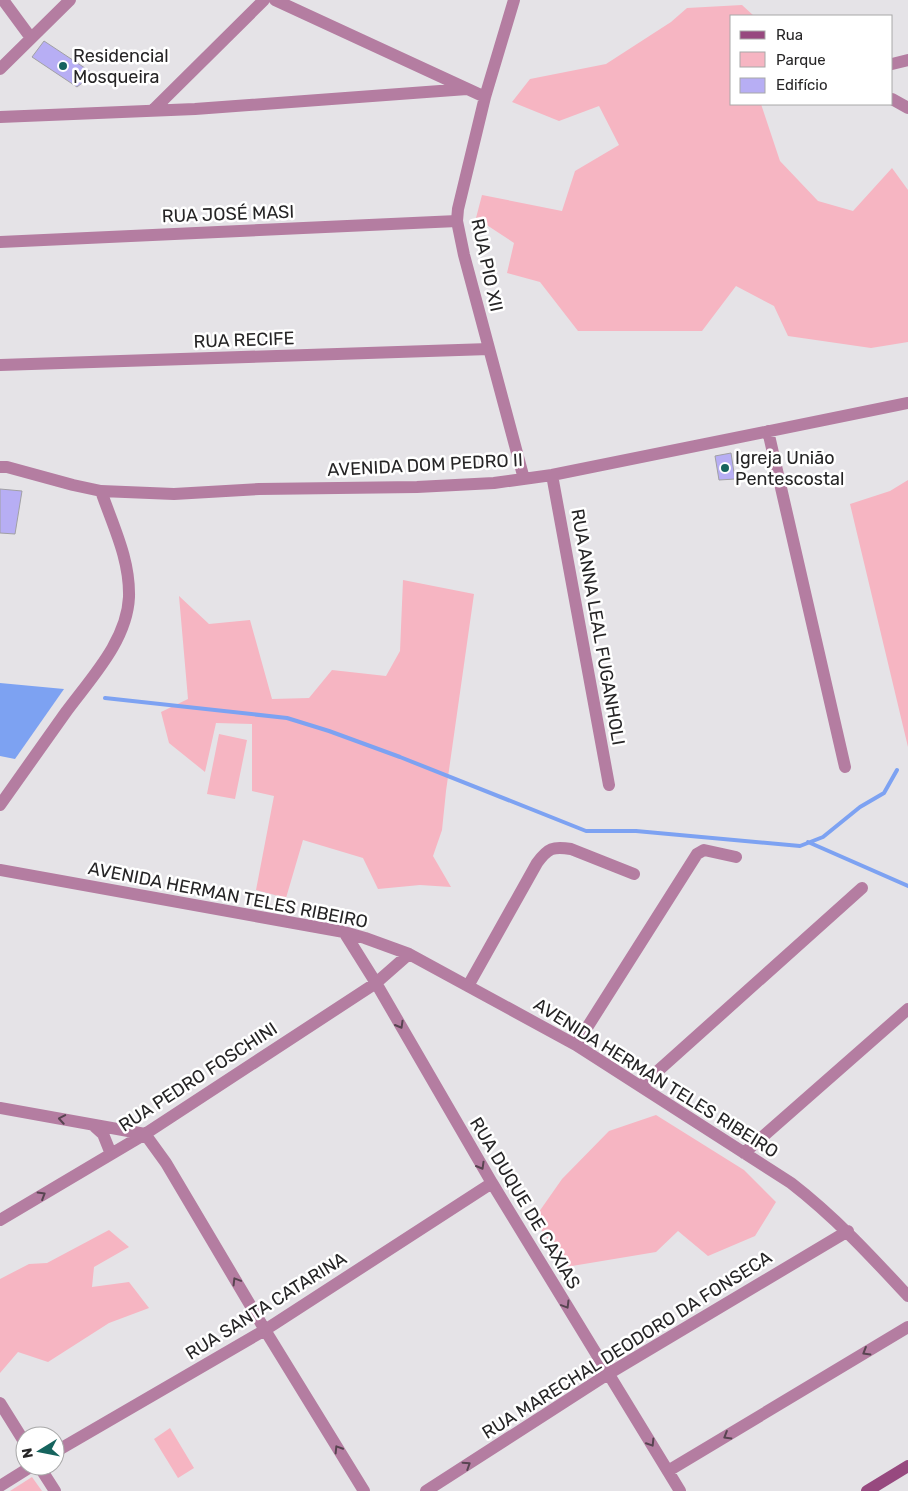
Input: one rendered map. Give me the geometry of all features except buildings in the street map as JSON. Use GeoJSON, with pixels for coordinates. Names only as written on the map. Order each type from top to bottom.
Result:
{"type":"FeatureCollection","features":[{"type":"Feature","properties":{"kind":"street"},"geometry":{"type":"LineString","coordinates":[[3,0],[30,38]]}},
{"type":"Feature","properties":{"kind":"street"},"geometry":{"type":"LineString","coordinates":[[0,69],[70,0]]}},
{"type":"Feature","properties":{"kind":"street"},"geometry":{"type":"LineString","coordinates":[[153,110],[264,0]]}},
{"type":"Feature","properties":{"kind":"street"},"geometry":{"type":"LineString","coordinates":[[275,0],[485,97]]}},
{"type":"Feature","properties":{"kind":"street","name":"RUA PIO XII"},"geometry":{"type":"LineString","coordinates":[[514,0],[485,97],[458,209],[457,221],[488,349],[524,479]]}},
{"type":"Feature","properties":{"kind":"street"},"geometry":{"type":"LineString","coordinates":[[893,64],[908,60]]}},
{"type":"Feature","properties":{"kind":"street"},"geometry":{"type":"LineString","coordinates":[[0,117],[195,109],[467,89]]}},
{"type":"Feature","properties":{"kind":"street"},"geometry":{"type":"LineString","coordinates":[[893,100],[908,108]]}},
{"type":"Feature","properties":{"kind":"street","name":"RUA JOSÉ MASI"},"geometry":{"type":"LineString","coordinates":[[0,242],[457,221]]}},
{"type":"Feature","properties":{"kind":"street","name":"RUA RECIFE"},"geometry":{"type":"LineString","coordinates":[[0,365],[488,349]]}},
{"type":"Feature","properties":{"kind":"street","name":"AVENIDA DOM PEDRO II"},"geometry":{"type":"LineString","coordinates":[[2,464],[73,485],[101,491],[174,494],[258,489],[417,487],[494,483],[552,475],[908,403]]}},
{"type":"Feature","properties":{"kind":"street"},"geometry":{"type":"LineString","coordinates":[[768,431],[845,767]]}},
{"type":"Feature","properties":{"kind":"street","name":"RUA ANNA LEAL FUGANHOLI"},"geometry":{"type":"LineString","coordinates":[[552,475],[609,785]]}},
{"type":"Feature","properties":{"kind":"street"},"geometry":{"type":"LineString","coordinates":[[0,805],[109,653],[126,618],[129,597],[126,564],[119,536],[101,491]]}},
{"type":"Feature","properties":{"kind":"street"},"geometry":{"type":"LineString","coordinates":[[468,986],[545,852],[560,848],[571,849],[634,874]]}},
{"type":"Feature","properties":{"kind":"street"},"geometry":{"type":"LineString","coordinates":[[576,1045],[696,854],[704,850],[736,857]]}},
{"type":"Feature","properties":{"kind":"street","name":"AVENIDA HERMAN TELES RIBEIRO"},"geometry":{"type":"LineString","coordinates":[[0,870],[344,932],[409,954],[576,1045],[798,1188],[819,1204],[848,1231],[908,1296]]}},
{"type":"Feature","properties":{"kind":"street"},"geometry":{"type":"LineString","coordinates":[[641,1086],[862,888]]}},
{"type":"Feature","properties":{"kind":"street","name":"RUA DUQUE DE CAXIAS"},"geometry":{"type":"LineString","coordinates":[[344,932],[376,983],[492,1183],[680,1491]]}},
{"type":"Feature","properties":{"kind":"street","name":"RUA PEDRO FOSCHINI"},"geometry":{"type":"LineString","coordinates":[[0,1220],[145,1134],[376,983],[409,954]]}},
{"type":"Feature","properties":{"kind":"street"},"geometry":{"type":"LineString","coordinates":[[744,1153],[908,1009]]}},
{"type":"Feature","properties":{"kind":"street"},"geometry":{"type":"LineString","coordinates":[[0,1108],[145,1134],[166,1163],[265,1330],[364,1491]]}},
{"type":"Feature","properties":{"kind":"street"},"geometry":{"type":"LineString","coordinates":[[93,1125],[103,1134],[111,1154]]}},
{"type":"Feature","properties":{"kind":"street","name":"RUA SANTA CATARINA"},"geometry":{"type":"LineString","coordinates":[[65,1446],[265,1330],[492,1183]]}},
{"type":"Feature","properties":{"kind":"street","name":"RUA MARECHAL DEODORO DA FONSECA"},"geometry":{"type":"LineString","coordinates":[[426,1491],[608,1374],[848,1231]]}},
{"type":"Feature","properties":{"kind":"street"},"geometry":{"type":"LineString","coordinates":[[668,1471],[908,1327]]}},
{"type":"Feature","properties":{"kind":"street"},"geometry":{"type":"LineString","coordinates":[[0,1403],[15,1427]]}},
{"type":"Feature","properties":{"kind":"street"},"geometry":{"type":"LineString","coordinates":[[867,1491],[908,1466]]}},
{"type":"Feature","properties":{"kind":"street"},"geometry":{"type":"LineString","coordinates":[[0,1486],[16,1476]]}},
{"type":"Feature","properties":{"kind":"street"},"geometry":{"type":"LineString","coordinates":[[45,1476],[54,1491]]}},
{"type":"Feature","properties":{"kind":"green space"},"geometry":{"type":"Polygon","coordinates":[[[742,5],[753,15],[730,15],[730,105],[761,105],[780,161],[818,201],[853,211],[892,168],[908,190],[908,342],[871,348],[788,336],[774,306],[736,286],[702,331],[578,331],[540,282],[507,273],[514,243],[476,218],[482,195],[562,211],[575,171],[619,145],[599,106],[559,121],[512,102],[530,79],[606,64],[671,22],[687,8],[742,5]]]}},
{"type":"Feature","properties":{"kind":"green space"},"geometry":{"type":"Polygon","coordinates":[[[908,480],[908,747],[850,504],[890,491],[908,480]]]}},
{"type":"Feature","properties":{"kind":"green space"},"geometry":{"type":"Polygon","coordinates":[[[403,580],[474,594],[442,830],[433,856],[451,887],[420,885],[378,889],[363,858],[303,840],[286,898],[256,890],[274,796],[252,791],[252,724],[216,723],[205,772],[169,743],[161,712],[188,699],[179,596],[209,624],[250,620],[272,699],[309,698],[332,670],[386,676],[400,651],[403,580]]]}},
{"type":"Feature","properties":{"kind":"green space"},"geometry":{"type":"Polygon","coordinates":[[[219,734],[247,740],[235,799],[207,794],[219,734]]]}},
{"type":"Feature","properties":{"kind":"green space"},"geometry":{"type":"Polygon","coordinates":[[[656,1115],[744,1170],[776,1202],[755,1236],[708,1256],[678,1231],[656,1252],[566,1267],[534,1219],[562,1179],[609,1131],[656,1115]]]}},
{"type":"Feature","properties":{"kind":"green space"},"geometry":{"type":"Polygon","coordinates":[[[109,1230],[129,1247],[94,1267],[92,1287],[129,1282],[149,1308],[109,1323],[48,1362],[18,1352],[0,1373],[0,1279],[29,1264],[47,1263],[109,1230]]]}},
{"type":"Feature","properties":{"kind":"green space"},"geometry":{"type":"Polygon","coordinates":[[[170,1428],[194,1468],[178,1478],[154,1439],[170,1428]]]}},
{"type":"Feature","properties":{"kind":"green space"},"geometry":{"type":"Polygon","coordinates":[[[32,1477],[42,1491],[10,1491],[32,1477]]]}},
{"type":"Feature","properties":{"kind":"water"},"geometry":{"type":"Polygon","coordinates":[[[0,683],[64,689],[15,759],[0,756],[0,683]]]}},
{"type":"Feature","properties":{"kind":"waterway"},"geometry":{"type":"LineString","coordinates":[[105,698],[287,718],[400,757],[586,831],[636,831],[800,846],[823,837],[860,807],[884,793],[897,770]]}},
{"type":"Feature","properties":{"kind":"waterway"},"geometry":{"type":"LineString","coordinates":[[808,842],[908,886]]}},
{"type":"Feature","properties":{"kind":"place","name":"Residencial Mosqueira"},"geometry":{"type":"Point","coordinates":[63,66]}},
{"type":"Feature","properties":{"kind":"place","name":"Igreja União Pentescostal"},"geometry":{"type":"Point","coordinates":[725,468]}}]}
